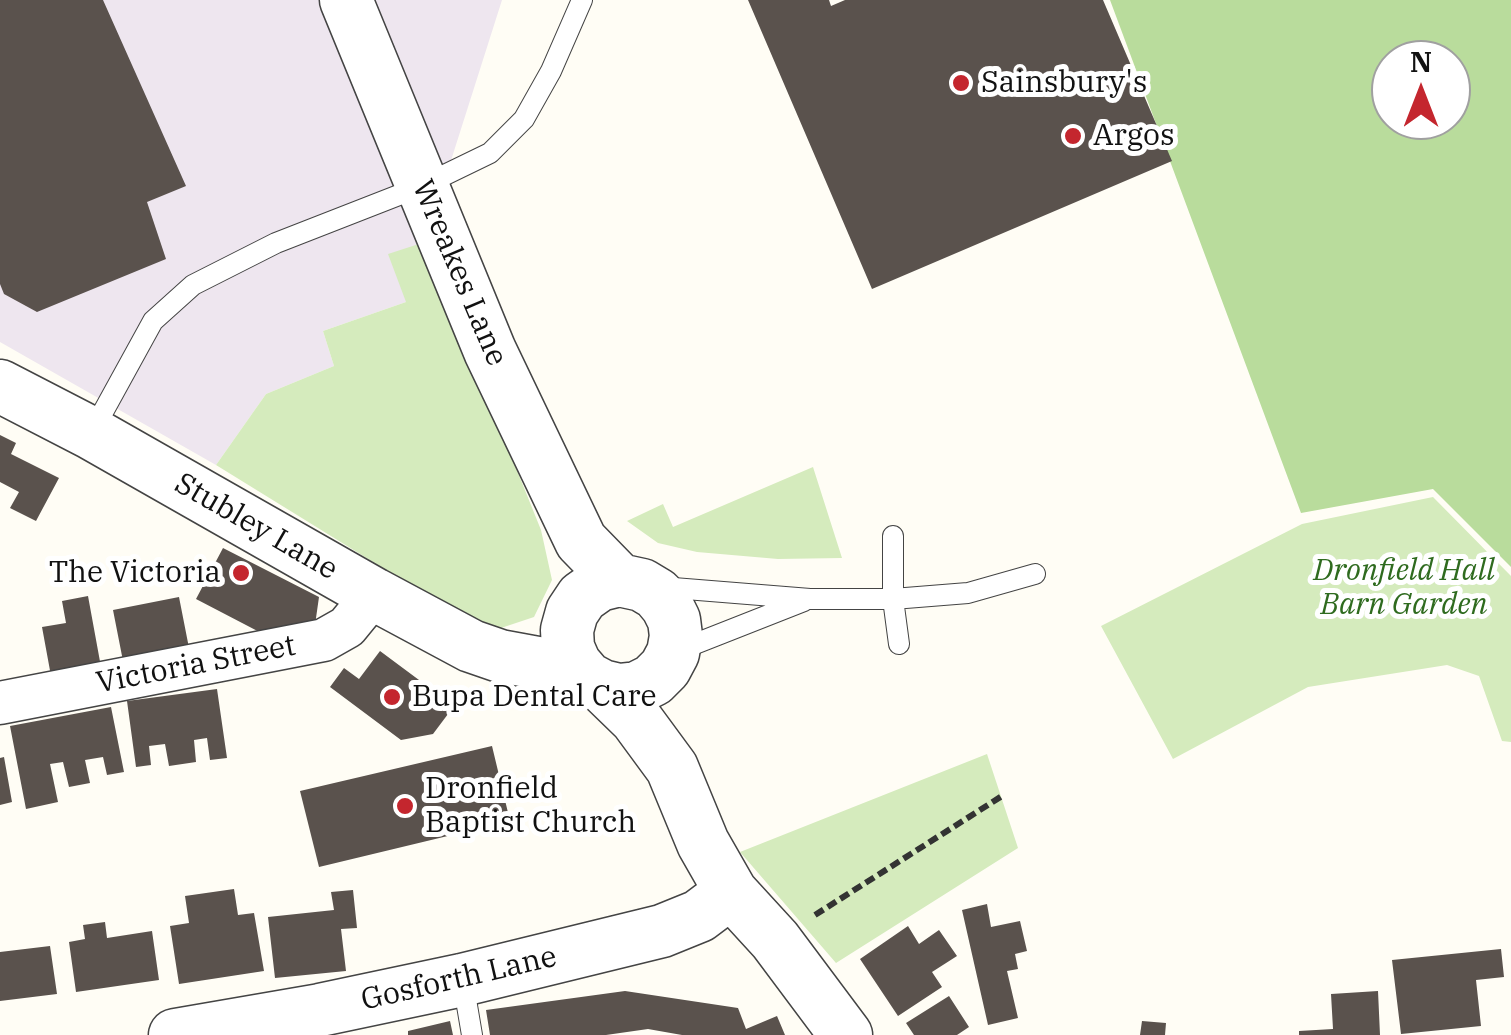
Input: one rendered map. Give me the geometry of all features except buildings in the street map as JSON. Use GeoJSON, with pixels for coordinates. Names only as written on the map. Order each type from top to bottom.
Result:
{"type":"FeatureCollection","features":[{"type":"Feature","properties":{"kind":"street","name":"Wreakes Lane"},"geometry":{"type":"LineString","coordinates":[[346,0],[490,351],[604,594]]}},
{"type":"Feature","properties":{"kind":"street","name":"Stubley Lane"},"geometry":{"type":"LineString","coordinates":[[0,386],[472,646],[500,656],[549,665],[594,682]]}},
{"type":"Feature","properties":{"kind":"street","name":"Victoria Street"},"geometry":{"type":"LineString","coordinates":[[0,703],[324,640],[347,627],[374,594]]}},
{"type":"Feature","properties":{"kind":"street","name":"Wreakes Lane"},"geometry":{"type":"LineString","coordinates":[[672,768],[665,710],[669,661],[676,636],[674,620],[656,594],[604,594],[567,630],[568,648],[575,664],[636,720],[672,768],[703,843],[732,892],[776,940],[846,1035]]}},
{"type":"Feature","properties":{"kind":"street"},"geometry":{"type":"LineString","coordinates":[[516,658],[544,642],[604,594]]}},
{"type":"Feature","properties":{"kind":"street"},"geometry":{"type":"LineString","coordinates":[[594,682],[620,690],[637,688],[652,680],[669,661]]}},
{"type":"Feature","properties":{"kind":"street","name":"Gosforth Lane"},"geometry":{"type":"LineString","coordinates":[[176,1035],[258,1028],[662,931],[699,916],[732,892]]}},
{"type":"Feature","properties":{"kind":"lane"},"geometry":{"type":"LineString","coordinates":[[91,433],[153,321],[193,286],[276,243],[422,186],[490,153],[524,120],[552,71],[582,0]]}},
{"type":"Feature","properties":{"kind":"lane"},"geometry":{"type":"LineString","coordinates":[[893,536],[893,599],[899,644]]}},
{"type":"Feature","properties":{"kind":"lane"},"geometry":{"type":"LineString","coordinates":[[604,594],[893,599],[968,593],[1035,574]]}},
{"type":"Feature","properties":{"kind":"lane"},"geometry":{"type":"LineString","coordinates":[[669,661],[810,599]]}},
{"type":"Feature","properties":{"kind":"lane"},"geometry":{"type":"LineString","coordinates":[[462,980],[472,1035]]}},
{"type":"Feature","properties":{"kind":"path"},"geometry":{"type":"LineString","coordinates":[[776,940],[1002,796]]}},
{"type":"Feature","properties":{"kind":"shaded area"},"geometry":{"type":"Polygon","coordinates":[[[0,0],[502,0],[406,302],[323,331],[334,366],[266,394],[216,465],[0,342],[0,0]]]}},
{"type":"Feature","properties":{"kind":"green space"},"geometry":{"type":"Polygon","coordinates":[[[1110,0],[1511,0],[1511,567],[1433,489],[1301,513],[1110,0]]]}},
{"type":"Feature","properties":{"kind":"green space"},"geometry":{"type":"Polygon","coordinates":[[[425,242],[541,530],[552,580],[534,617],[501,628],[467,620],[216,465],[266,394],[334,366],[323,331],[406,302],[388,254],[425,242]]]}},
{"type":"Feature","properties":{"kind":"green space"},"geometry":{"type":"Polygon","coordinates":[[[813,467],[842,558],[778,559],[697,552],[658,543],[627,521],[663,504],[673,527],[813,467]]]}},
{"type":"Feature","properties":{"kind":"green space","name":"Dronfield Hall Barn Garden"},"geometry":{"type":"Polygon","coordinates":[[[1433,497],[1511,576],[1511,742],[1502,741],[1479,676],[1447,665],[1308,687],[1173,759],[1101,626],[1302,524],[1433,497]]]}},
{"type":"Feature","properties":{"kind":"green space"},"geometry":{"type":"Polygon","coordinates":[[[987,754],[1018,848],[836,963],[740,852],[987,754]]]}},
{"type":"Feature","properties":{"kind":"place","name":"Sainsbury's"},"geometry":{"type":"Point","coordinates":[961,83]}},
{"type":"Feature","properties":{"kind":"place","name":"Argos"},"geometry":{"type":"Point","coordinates":[1073,136]}},
{"type":"Feature","properties":{"kind":"place","name":"The Victoria"},"geometry":{"type":"Point","coordinates":[241,573]}},
{"type":"Feature","properties":{"kind":"place","name":"Bupa Dental Care"},"geometry":{"type":"Point","coordinates":[392,697]}},
{"type":"Feature","properties":{"kind":"place","name":"Dronfield Baptist Church"},"geometry":{"type":"Point","coordinates":[405,806]}}]}
